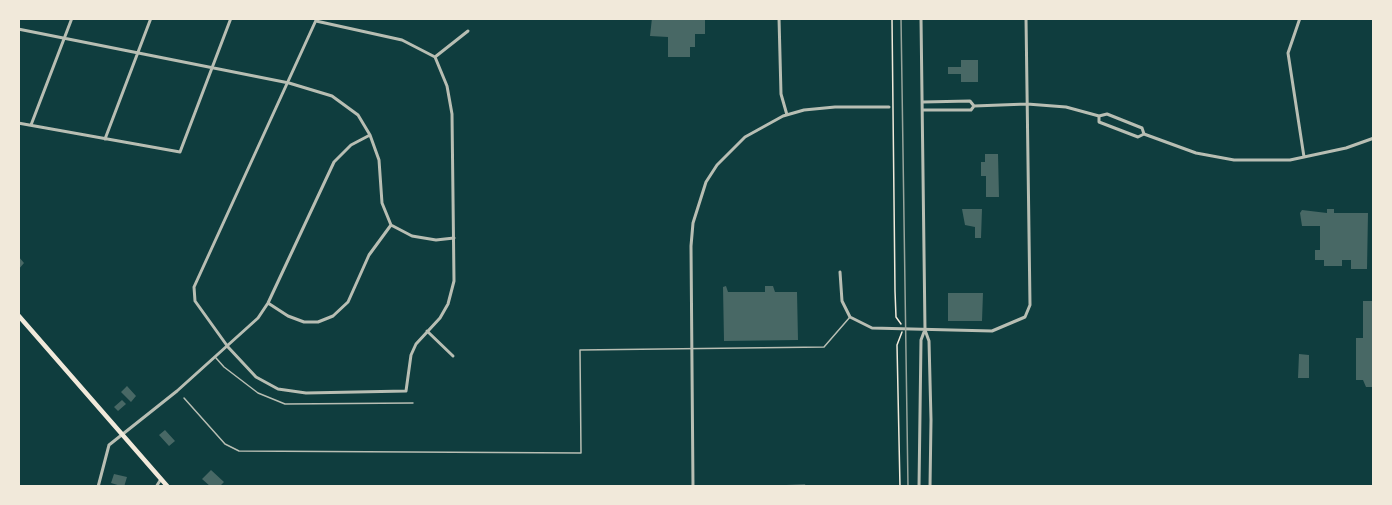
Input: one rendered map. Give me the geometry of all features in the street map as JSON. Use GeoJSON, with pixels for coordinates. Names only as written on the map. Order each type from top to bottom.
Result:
{"type":"FeatureCollection","features":[{"type":"Feature","properties":{"kind":"main road"},"geometry":{"type":"LineString","coordinates":[[18,315],[168,487]]}},
{"type":"Feature","properties":{"kind":"street"},"geometry":{"type":"LineString","coordinates":[[31,125],[72,18]]}},
{"type":"Feature","properties":{"kind":"street"},"geometry":{"type":"LineString","coordinates":[[105,139],[151,18]]}},
{"type":"Feature","properties":{"kind":"street"},"geometry":{"type":"LineString","coordinates":[[18,123],[180,152],[231,18]]}},
{"type":"Feature","properties":{"kind":"street"},"geometry":{"type":"LineString","coordinates":[[779,18],[781,94],[787,115]]}},
{"type":"Feature","properties":{"kind":"street"},"geometry":{"type":"LineString","coordinates":[[921,18],[925,330],[929,341],[930,487]]}},
{"type":"Feature","properties":{"kind":"street"},"geometry":{"type":"LineString","coordinates":[[840,272],[842,301],[850,317],[872,328],[992,332],[1025,317],[1030,305],[1026,18]]}},
{"type":"Feature","properties":{"kind":"street"},"geometry":{"type":"LineString","coordinates":[[1299,18],[1288,53],[1304,158]]}},
{"type":"Feature","properties":{"kind":"street"},"geometry":{"type":"LineString","coordinates":[[316,20],[402,40],[435,57],[447,86],[452,114],[454,281],[448,304],[440,318],[427,331],[411,355],[406,392],[306,393],[285,390],[256,377],[228,347],[195,302],[194,287],[316,20]]}},
{"type":"Feature","properties":{"kind":"street"},"geometry":{"type":"LineString","coordinates":[[18,29],[314,88],[344,103],[358,115],[370,135],[379,160],[382,203],[392,225],[412,236],[436,240],[454,238]]}},
{"type":"Feature","properties":{"kind":"street"},"geometry":{"type":"LineString","coordinates":[[435,57],[468,31]]}},
{"type":"Feature","properties":{"kind":"street"},"geometry":{"type":"LineString","coordinates":[[923,102],[970,101],[974,106]]}},
{"type":"Feature","properties":{"kind":"street"},"geometry":{"type":"LineString","coordinates":[[923,110],[971,110],[974,106],[1027,104],[1066,107],[1123,120],[1142,128],[1144,134]]}},
{"type":"Feature","properties":{"kind":"street"},"geometry":{"type":"LineString","coordinates":[[693,487],[692,234],[698,202],[706,182],[717,165],[745,137],[787,115],[804,110],[835,107],[889,107]]}},
{"type":"Feature","properties":{"kind":"street"},"geometry":{"type":"LineString","coordinates":[[1099,116],[1099,122],[1138,136],[1144,134],[1184,149],[1223,159],[1290,160],[1346,148],[1374,138]]}},
{"type":"Feature","properties":{"kind":"street"},"geometry":{"type":"LineString","coordinates":[[98,487],[109,445],[250,327],[268,303],[334,162],[351,145],[370,135]]}},
{"type":"Feature","properties":{"kind":"street"},"geometry":{"type":"LineString","coordinates":[[268,303],[288,316],[304,322],[318,322],[333,316],[348,302],[369,255],[392,225]]}},
{"type":"Feature","properties":{"kind":"street"},"geometry":{"type":"LineString","coordinates":[[919,487],[921,340],[925,330]]}},
{"type":"Feature","properties":{"kind":"street"},"geometry":{"type":"LineString","coordinates":[[427,331],[453,356]]}},
{"type":"Feature","properties":{"kind":"street"},"geometry":{"type":"LineString","coordinates":[[156,487],[161,479]]}},
{"type":"Feature","properties":{"kind":"lane"},"geometry":{"type":"LineString","coordinates":[[184,398],[225,444],[231,449],[245,452],[581,453],[580,350],[824,347],[850,317]]}},
{"type":"Feature","properties":{"kind":"lane"},"geometry":{"type":"LineString","coordinates":[[216,357],[258,393],[285,404],[412,403]]}},
{"type":"Feature","properties":{"kind":"path"},"geometry":{"type":"LineString","coordinates":[[892,18],[895,291],[896,317],[902,329],[902,338],[897,345],[900,487]]}},
{"type":"Feature","properties":{"kind":"building"},"geometry":{"type":"Polygon","coordinates":[[[652,18],[705,18],[705,34],[695,34],[695,47],[690,47],[690,57],[668,57],[668,37],[650,36],[652,18]]]}},
{"type":"Feature","properties":{"kind":"building"},"geometry":{"type":"Polygon","coordinates":[[[961,60],[978,60],[978,82],[961,82],[961,74],[948,74],[948,67],[961,67],[961,60]]]}},
{"type":"Feature","properties":{"kind":"building"},"geometry":{"type":"Polygon","coordinates":[[[985,154],[998,154],[999,197],[986,197],[986,176],[981,176],[981,162],[985,162],[985,154]]]}},
{"type":"Feature","properties":{"kind":"building"},"geometry":{"type":"Polygon","coordinates":[[[962,209],[982,209],[981,238],[975,238],[975,227],[965,225],[962,209]]]}},
{"type":"Feature","properties":{"kind":"building"},"geometry":{"type":"Polygon","coordinates":[[[1327,209],[1334,209],[1334,213],[1368,213],[1367,269],[1351,269],[1351,260],[1342,260],[1342,266],[1324,266],[1324,260],[1315,260],[1315,250],[1320,250],[1320,226],[1302,226],[1300,213],[1302,210],[1327,213],[1327,209]]]}},
{"type":"Feature","properties":{"kind":"building"},"geometry":{"type":"Polygon","coordinates":[[[18,256],[24,263],[18,270],[18,256]]]}},
{"type":"Feature","properties":{"kind":"building"},"geometry":{"type":"Polygon","coordinates":[[[726,286],[728,292],[765,292],[765,286],[773,286],[775,292],[797,292],[798,340],[724,341],[723,287],[726,286]]]}},
{"type":"Feature","properties":{"kind":"building"},"geometry":{"type":"Polygon","coordinates":[[[948,293],[983,293],[982,321],[948,321],[948,293]]]}},
{"type":"Feature","properties":{"kind":"building"},"geometry":{"type":"Polygon","coordinates":[[[1363,301],[1374,301],[1374,387],[1366,387],[1363,380],[1356,380],[1356,338],[1363,338],[1363,301]]]}},
{"type":"Feature","properties":{"kind":"building"},"geometry":{"type":"Polygon","coordinates":[[[1299,354],[1309,355],[1309,378],[1298,378],[1299,354]]]}},
{"type":"Feature","properties":{"kind":"building"},"geometry":{"type":"Polygon","coordinates":[[[127,386],[136,396],[131,402],[121,392],[127,386]]]}},
{"type":"Feature","properties":{"kind":"building"},"geometry":{"type":"Polygon","coordinates":[[[122,400],[126,404],[118,411],[114,407],[122,400]]]}},
{"type":"Feature","properties":{"kind":"building"},"geometry":{"type":"Polygon","coordinates":[[[165,430],[175,441],[169,446],[159,435],[165,430]]]}},
{"type":"Feature","properties":{"kind":"building"},"geometry":{"type":"Polygon","coordinates":[[[211,470],[224,482],[219,487],[211,487],[202,479],[211,470]]]}},
{"type":"Feature","properties":{"kind":"building"},"geometry":{"type":"Polygon","coordinates":[[[114,474],[127,477],[124,487],[111,483],[114,474]]]}},
{"type":"Feature","properties":{"kind":"building"},"geometry":{"type":"Polygon","coordinates":[[[805,484],[806,487],[786,487],[786,485],[805,484]]]}},
{"type":"Feature","properties":{"kind":"railway"},"geometry":{"type":"LineString","coordinates":[[901,18],[908,487]]}}]}
